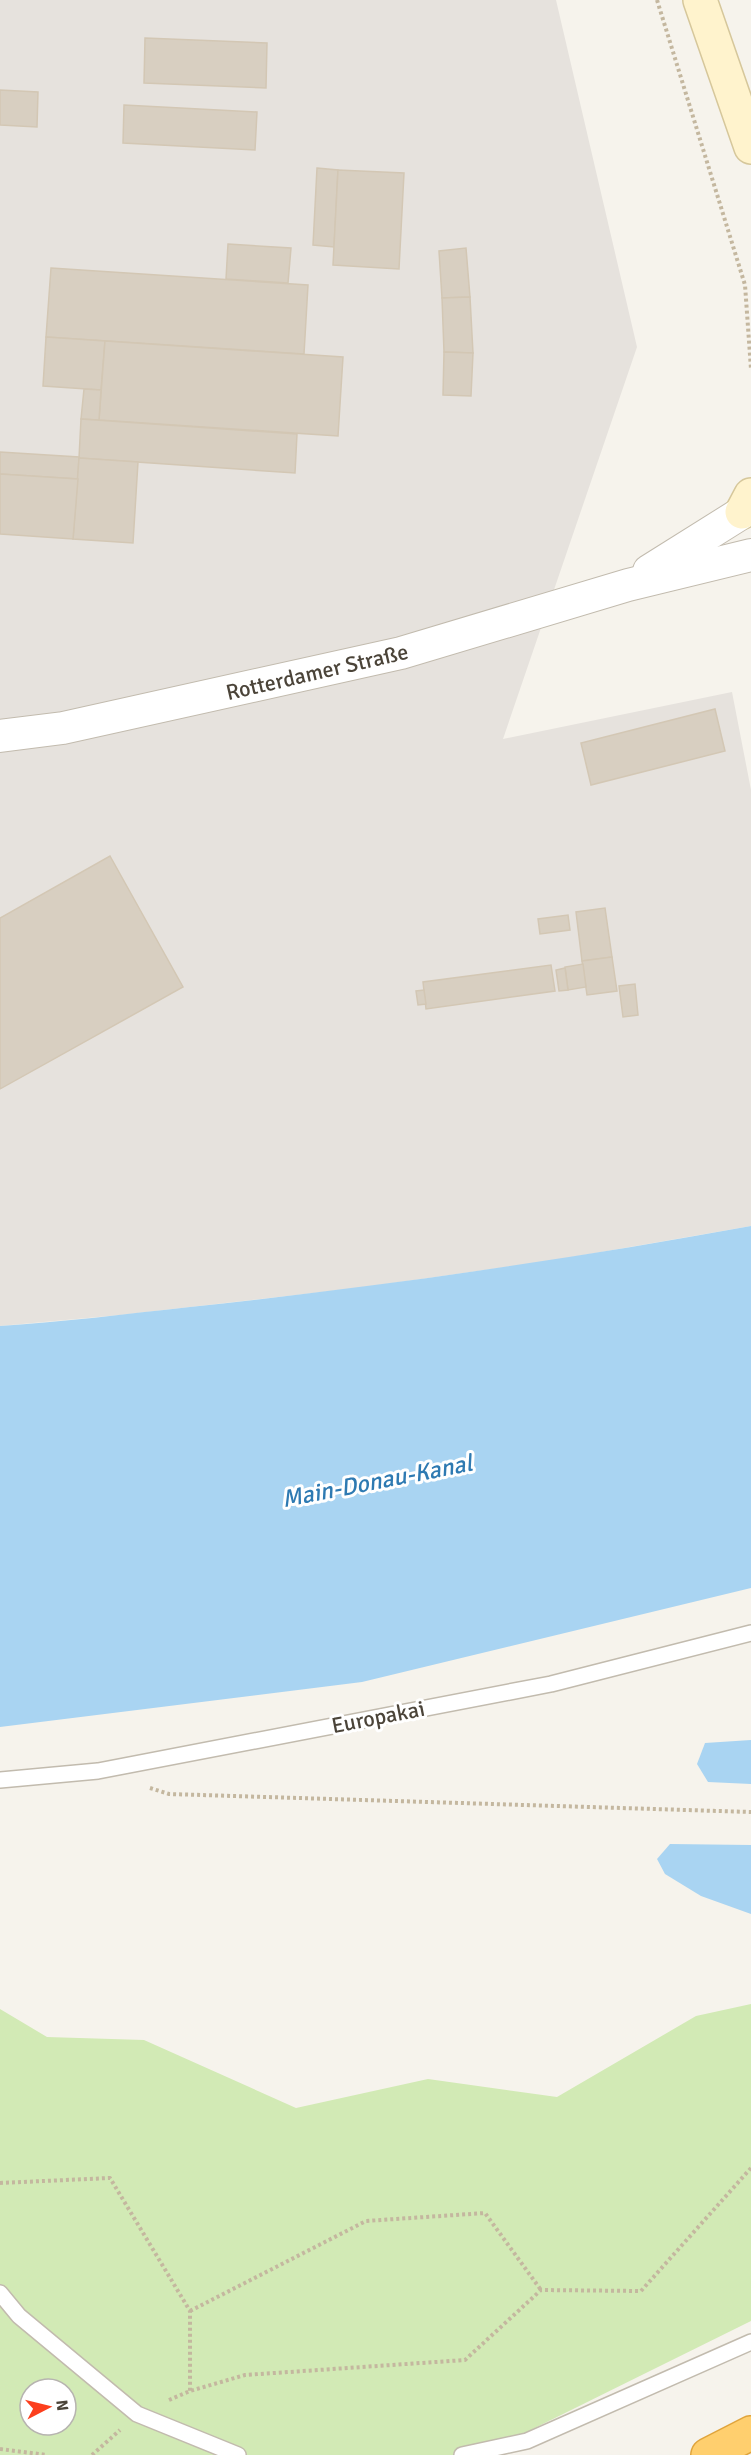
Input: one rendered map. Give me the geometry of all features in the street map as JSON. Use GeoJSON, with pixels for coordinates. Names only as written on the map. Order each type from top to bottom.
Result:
{"type":"FeatureCollection","features":[{"type":"Feature","properties":{"kind":"highway"},"geometry":{"type":"LineString","coordinates":[[708,2455],[751,2433]]}},
{"type":"Feature","properties":{"kind":"main road"},"geometry":{"type":"LineString","coordinates":[[700,0],[751,147]]}},
{"type":"Feature","properties":{"kind":"street","name":"Rotterdamer Straße"},"geometry":{"type":"LineString","coordinates":[[628,585],[748,504]]}},
{"type":"Feature","properties":{"kind":"street","name":"Rotterdamer Straße"},"geometry":{"type":"LineString","coordinates":[[0,736],[63,728],[401,653],[628,585],[751,555]]}},
{"type":"Feature","properties":{"kind":"lane","name":"Europakai"},"geometry":{"type":"LineString","coordinates":[[0,1780],[98,1771],[539,1687],[751,1633]]}},
{"type":"Feature","properties":{"kind":"lane"},"geometry":{"type":"LineString","coordinates":[[0,2293],[19,2316],[137,2414],[238,2455]]}},
{"type":"Feature","properties":{"kind":"lane"},"geometry":{"type":"LineString","coordinates":[[462,2455],[527,2441],[751,2342]]}},
{"type":"Feature","properties":{"kind":"path"},"geometry":{"type":"LineString","coordinates":[[657,0],[745,285],[751,369]]}},
{"type":"Feature","properties":{"kind":"path"},"geometry":{"type":"LineString","coordinates":[[148,1787],[169,1794],[751,1812]]}},
{"type":"Feature","properties":{"kind":"path"},"geometry":{"type":"LineString","coordinates":[[92,2455],[137,2414],[190,2391],[245,2375],[465,2360],[541,2290],[640,2290],[751,2168]]}},
{"type":"Feature","properties":{"kind":"path"},"geometry":{"type":"LineString","coordinates":[[0,2183],[110,2178],[190,2311],[190,2391]]}},
{"type":"Feature","properties":{"kind":"path"},"geometry":{"type":"LineString","coordinates":[[190,2311],[366,2221],[485,2213],[541,2290]]}},
{"type":"Feature","properties":{"kind":"path"},"geometry":{"type":"LineString","coordinates":[[0,2449],[47,2455]]}},
{"type":"Feature","properties":{"kind":"shaded area"},"geometry":{"type":"Polygon","coordinates":[[[0,0],[556,0],[637,347],[503,739],[732,692],[751,790],[751,1226],[555,1260],[358,1288],[0,1326],[0,0]]]}},
{"type":"Feature","properties":{"kind":"green space"},"geometry":{"type":"Polygon","coordinates":[[[751,2004],[751,2321],[480,2455],[0,2455],[0,2009],[47,2037],[144,2040],[296,2108],[428,2079],[557,2097],[696,2016],[751,2004]]]}},
{"type":"Feature","properties":{"kind":"water","name":"Main-Donau-Kanal"},"geometry":{"type":"Polygon","coordinates":[[[751,1226],[751,1588],[362,1682],[0,1727],[0,1326],[118,1315],[401,1282],[751,1226]]]}},
{"type":"Feature","properties":{"kind":"water"},"geometry":{"type":"Polygon","coordinates":[[[751,1740],[751,1784],[708,1782],[697,1764],[705,1743],[751,1740]]]}},
{"type":"Feature","properties":{"kind":"water"},"geometry":{"type":"Polygon","coordinates":[[[670,1844],[751,1845],[751,1914],[701,1896],[665,1874],[657,1859],[670,1844]]]}},
{"type":"Feature","properties":{"kind":"building"},"geometry":{"type":"Polygon","coordinates":[[[145,38],[267,43],[266,88],[144,83],[145,38]]]}},
{"type":"Feature","properties":{"kind":"building"},"geometry":{"type":"Polygon","coordinates":[[[0,90],[38,92],[37,127],[0,125],[0,90]]]}},
{"type":"Feature","properties":{"kind":"building"},"geometry":{"type":"Polygon","coordinates":[[[124,105],[257,112],[255,150],[123,143],[124,105]]]}},
{"type":"Feature","properties":{"kind":"building"},"geometry":{"type":"Polygon","coordinates":[[[317,168],[338,170],[334,247],[313,245],[317,168]]]}},
{"type":"Feature","properties":{"kind":"building"},"geometry":{"type":"Polygon","coordinates":[[[338,170],[404,173],[399,269],[333,265],[338,170]]]}},
{"type":"Feature","properties":{"kind":"building"},"geometry":{"type":"Polygon","coordinates":[[[228,244],[291,248],[288,283],[226,279],[228,244]]]}},
{"type":"Feature","properties":{"kind":"building"},"geometry":{"type":"Polygon","coordinates":[[[466,248],[470,297],[442,298],[439,251],[466,248]]]}},
{"type":"Feature","properties":{"kind":"building"},"geometry":{"type":"Polygon","coordinates":[[[51,268],[308,285],[304,354],[46,337],[51,268]]]}},
{"type":"Feature","properties":{"kind":"building"},"geometry":{"type":"Polygon","coordinates":[[[470,297],[473,353],[444,352],[442,298],[470,297]]]}},
{"type":"Feature","properties":{"kind":"building"},"geometry":{"type":"Polygon","coordinates":[[[46,337],[105,341],[101,390],[43,386],[46,337]]]}},
{"type":"Feature","properties":{"kind":"building"},"geometry":{"type":"Polygon","coordinates":[[[105,341],[343,357],[338,436],[99,420],[105,341]]]}},
{"type":"Feature","properties":{"kind":"building"},"geometry":{"type":"Polygon","coordinates":[[[444,352],[473,353],[471,396],[443,395],[444,352]]]}},
{"type":"Feature","properties":{"kind":"building"},"geometry":{"type":"Polygon","coordinates":[[[84,389],[101,390],[99,420],[81,419],[84,389]]]}},
{"type":"Feature","properties":{"kind":"building"},"geometry":{"type":"Polygon","coordinates":[[[81,419],[297,434],[295,473],[79,458],[81,419]]]}},
{"type":"Feature","properties":{"kind":"building"},"geometry":{"type":"Polygon","coordinates":[[[0,452],[79,457],[78,479],[0,474],[0,452]]]}},
{"type":"Feature","properties":{"kind":"building"},"geometry":{"type":"Polygon","coordinates":[[[79,458],[138,462],[133,543],[73,539],[79,458]]]}},
{"type":"Feature","properties":{"kind":"building"},"geometry":{"type":"Polygon","coordinates":[[[0,474],[78,479],[73,539],[0,534],[0,474]]]}},
{"type":"Feature","properties":{"kind":"building"},"geometry":{"type":"Polygon","coordinates":[[[715,709],[725,751],[591,785],[581,743],[715,709]]]}},
{"type":"Feature","properties":{"kind":"building"},"geometry":{"type":"Polygon","coordinates":[[[110,856],[183,987],[0,1089],[0,918],[110,856]]]}},
{"type":"Feature","properties":{"kind":"building"},"geometry":{"type":"Polygon","coordinates":[[[605,908],[612,957],[582,961],[576,912],[605,908]]]}},
{"type":"Feature","properties":{"kind":"building"},"geometry":{"type":"Polygon","coordinates":[[[568,915],[570,930],[540,934],[538,919],[568,915]]]}},
{"type":"Feature","properties":{"kind":"building"},"geometry":{"type":"Polygon","coordinates":[[[612,957],[617,991],[587,995],[582,961],[612,957]]]}},
{"type":"Feature","properties":{"kind":"building"},"geometry":{"type":"Polygon","coordinates":[[[583,964],[586,987],[568,990],[565,967],[583,964]]]}},
{"type":"Feature","properties":{"kind":"building"},"geometry":{"type":"Polygon","coordinates":[[[551,965],[555,991],[426,1009],[423,982],[551,965]]]}},
{"type":"Feature","properties":{"kind":"building"},"geometry":{"type":"Polygon","coordinates":[[[565,968],[568,990],[559,991],[556,970],[565,968]]]}},
{"type":"Feature","properties":{"kind":"building"},"geometry":{"type":"Polygon","coordinates":[[[635,984],[638,1015],[623,1017],[619,986],[635,984]]]}},
{"type":"Feature","properties":{"kind":"building"},"geometry":{"type":"Polygon","coordinates":[[[424,990],[426,1004],[418,1005],[416,991],[424,990]]]}}]}
